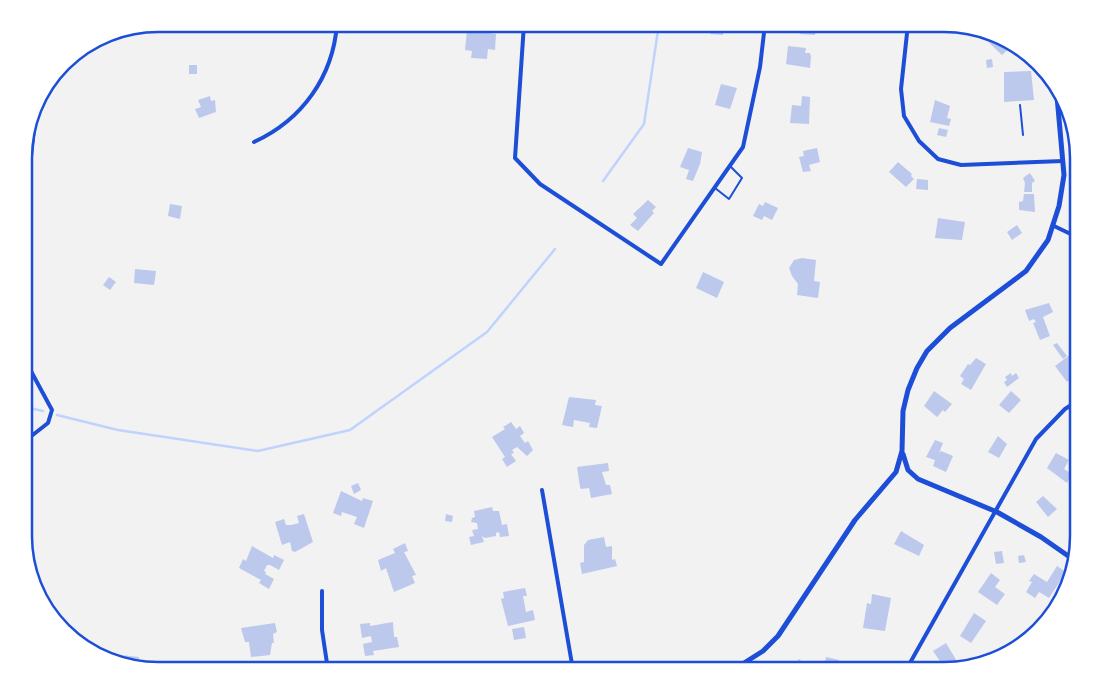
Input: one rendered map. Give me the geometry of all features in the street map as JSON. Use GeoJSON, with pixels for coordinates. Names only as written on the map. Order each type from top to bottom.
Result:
{"type":"FeatureCollection","features":[{"type":"Feature","properties":{"kind":"street"},"geometry":{"type":"LineString","coordinates":[[523,33],[515,158],[540,184],[661,264],[743,147],[760,67],[764,32]]}},
{"type":"Feature","properties":{"kind":"street"},"geometry":{"type":"LineString","coordinates":[[907,32],[901,89],[904,116],[918,141],[938,159],[961,165],[1063,161]]}},
{"type":"Feature","properties":{"kind":"street"},"geometry":{"type":"LineString","coordinates":[[254,142],[282,127],[311,98],[326,71],[333,52],[336,33]]}},
{"type":"Feature","properties":{"kind":"street"},"geometry":{"type":"LineString","coordinates":[[747,661],[763,651],[778,636],[850,527],[896,472],[902,451],[903,411],[908,390],[917,368],[927,351],[950,328],[1026,271],[1039,255],[1054,226],[1062,191],[1063,161],[1058,103]]}},
{"type":"Feature","properties":{"kind":"street"},"geometry":{"type":"LineString","coordinates":[[1054,226],[1070,234]]}},
{"type":"Feature","properties":{"kind":"street"},"geometry":{"type":"LineString","coordinates":[[32,373],[52,410],[48,423],[32,435]]}},
{"type":"Feature","properties":{"kind":"street"},"geometry":{"type":"LineString","coordinates":[[911,661],[997,512],[1036,439],[1064,409],[1070,405]]}},
{"type":"Feature","properties":{"kind":"street"},"geometry":{"type":"LineString","coordinates":[[902,451],[908,470],[918,479],[997,512],[1068,556]]}},
{"type":"Feature","properties":{"kind":"street"},"geometry":{"type":"LineString","coordinates":[[542,490],[572,661]]}},
{"type":"Feature","properties":{"kind":"street"},"geometry":{"type":"LineString","coordinates":[[322,591],[322,630],[327,662]]}},
{"type":"Feature","properties":{"kind":"lane"},"geometry":{"type":"LineString","coordinates":[[715,188],[730,199],[742,178],[730,166]]}},
{"type":"Feature","properties":{"kind":"path"},"geometry":{"type":"LineString","coordinates":[[1020,105],[1023,135]]}},
{"type":"Feature","properties":{"kind":"building"},"geometry":{"type":"Polygon","coordinates":[[[710,32],[723,32],[723,35],[710,34],[710,32]]]}},
{"type":"Feature","properties":{"kind":"building"},"geometry":{"type":"Polygon","coordinates":[[[800,32],[815,32],[815,35],[800,34],[800,32]]]}},
{"type":"Feature","properties":{"kind":"building"},"geometry":{"type":"Polygon","coordinates":[[[467,33],[496,34],[495,50],[488,49],[487,59],[471,58],[472,51],[465,50],[467,33]]]}},
{"type":"Feature","properties":{"kind":"building"},"geometry":{"type":"Polygon","coordinates":[[[985,39],[1008,50],[1002,55],[985,39]]]}},
{"type":"Feature","properties":{"kind":"building"},"geometry":{"type":"Polygon","coordinates":[[[788,46],[806,48],[805,53],[810,53],[811,57],[810,68],[786,64],[788,46]]]}},
{"type":"Feature","properties":{"kind":"building"},"geometry":{"type":"Polygon","coordinates":[[[992,59],[993,67],[987,68],[986,60],[992,59]]]}},
{"type":"Feature","properties":{"kind":"building"},"geometry":{"type":"Polygon","coordinates":[[[189,65],[197,65],[197,74],[189,74],[189,65]]]}},
{"type":"Feature","properties":{"kind":"building"},"geometry":{"type":"Polygon","coordinates":[[[1031,71],[1034,100],[1004,102],[1004,72],[1031,71]]]}},
{"type":"Feature","properties":{"kind":"building"},"geometry":{"type":"Polygon","coordinates":[[[721,84],[737,88],[730,109],[715,105],[721,84]]]}},
{"type":"Feature","properties":{"kind":"building"},"geometry":{"type":"Polygon","coordinates":[[[210,96],[211,101],[215,100],[216,112],[199,118],[195,109],[201,107],[198,100],[210,96]]]}},
{"type":"Feature","properties":{"kind":"building"},"geometry":{"type":"Polygon","coordinates":[[[802,96],[810,97],[809,124],[790,123],[792,105],[801,106],[802,96]]]}},
{"type":"Feature","properties":{"kind":"building"},"geometry":{"type":"Polygon","coordinates":[[[935,100],[950,106],[947,118],[951,119],[949,126],[930,122],[935,100]]]}},
{"type":"Feature","properties":{"kind":"building"},"geometry":{"type":"Polygon","coordinates":[[[939,128],[948,130],[946,137],[937,135],[939,128]]]}},
{"type":"Feature","properties":{"kind":"building"},"geometry":{"type":"Polygon","coordinates":[[[688,148],[702,152],[700,164],[693,181],[686,179],[689,170],[680,167],[688,148]]]}},
{"type":"Feature","properties":{"kind":"building"},"geometry":{"type":"Polygon","coordinates":[[[817,148],[820,162],[809,165],[811,171],[803,172],[799,157],[804,156],[803,151],[817,148]]]}},
{"type":"Feature","properties":{"kind":"building"},"geometry":{"type":"Polygon","coordinates":[[[898,162],[912,174],[911,176],[914,179],[906,187],[889,172],[898,162]]]}},
{"type":"Feature","properties":{"kind":"building"},"geometry":{"type":"Polygon","coordinates":[[[1030,173],[1035,181],[1032,183],[1032,192],[1024,192],[1025,183],[1023,178],[1030,173]]]}},
{"type":"Feature","properties":{"kind":"building"},"geometry":{"type":"Polygon","coordinates":[[[917,179],[928,180],[928,190],[916,189],[917,179]]]}},
{"type":"Feature","properties":{"kind":"building"},"geometry":{"type":"Polygon","coordinates":[[[1024,194],[1034,194],[1035,212],[1019,210],[1019,202],[1023,201],[1024,194]]]}},
{"type":"Feature","properties":{"kind":"building"},"geometry":{"type":"Polygon","coordinates":[[[648,200],[656,207],[652,211],[654,213],[638,231],[630,225],[637,218],[633,214],[648,200]]]}},
{"type":"Feature","properties":{"kind":"building"},"geometry":{"type":"Polygon","coordinates":[[[765,202],[778,208],[772,220],[764,216],[762,220],[753,216],[759,204],[763,206],[765,202]]]}},
{"type":"Feature","properties":{"kind":"building"},"geometry":{"type":"Polygon","coordinates":[[[170,204],[182,206],[180,219],[168,216],[170,204]]]}},
{"type":"Feature","properties":{"kind":"building"},"geometry":{"type":"Polygon","coordinates":[[[938,218],[965,222],[962,240],[935,238],[938,218]]]}},
{"type":"Feature","properties":{"kind":"building"},"geometry":{"type":"Polygon","coordinates":[[[1017,225],[1022,233],[1012,240],[1007,232],[1017,225]]]}},
{"type":"Feature","properties":{"kind":"building"},"geometry":{"type":"Polygon","coordinates":[[[802,258],[816,260],[814,281],[820,282],[818,298],[797,295],[798,284],[789,268],[794,260],[802,258]]]}},
{"type":"Feature","properties":{"kind":"building"},"geometry":{"type":"Polygon","coordinates":[[[135,269],[156,271],[154,285],[134,283],[135,269]]]}},
{"type":"Feature","properties":{"kind":"building"},"geometry":{"type":"Polygon","coordinates":[[[703,272],[724,282],[717,298],[696,288],[703,272]]]}},
{"type":"Feature","properties":{"kind":"building"},"geometry":{"type":"Polygon","coordinates":[[[109,277],[116,282],[110,290],[103,285],[109,277]]]}},
{"type":"Feature","properties":{"kind":"building"},"geometry":{"type":"Polygon","coordinates":[[[1049,303],[1053,312],[1043,317],[1050,336],[1040,340],[1033,323],[1036,322],[1034,319],[1029,321],[1025,310],[1049,303]]]}},
{"type":"Feature","properties":{"kind":"building"},"geometry":{"type":"Polygon","coordinates":[[[1057,343],[1067,356],[1063,359],[1053,345],[1057,343]]]}},
{"type":"Feature","properties":{"kind":"building"},"geometry":{"type":"Polygon","coordinates":[[[1070,355],[1070,380],[1067,382],[1055,366],[1070,355]]]}},
{"type":"Feature","properties":{"kind":"building"},"geometry":{"type":"Polygon","coordinates":[[[976,358],[986,364],[971,390],[961,384],[964,379],[960,376],[968,364],[970,365],[976,358]]]}},
{"type":"Feature","properties":{"kind":"building"},"geometry":{"type":"Polygon","coordinates":[[[1011,373],[1012,376],[1016,373],[1019,378],[1007,387],[1004,382],[1007,380],[1005,377],[1011,373]]]}},
{"type":"Feature","properties":{"kind":"building"},"geometry":{"type":"Polygon","coordinates":[[[934,391],[952,404],[937,417],[924,406],[934,391]]]}},
{"type":"Feature","properties":{"kind":"building"},"geometry":{"type":"Polygon","coordinates":[[[1011,391],[1021,400],[1009,413],[999,405],[1011,391]]]}},
{"type":"Feature","properties":{"kind":"building"},"geometry":{"type":"Polygon","coordinates":[[[569,397],[596,400],[595,405],[602,406],[597,428],[589,427],[590,423],[574,420],[573,427],[562,425],[569,397]]]}},
{"type":"Feature","properties":{"kind":"building"},"geometry":{"type":"Polygon","coordinates":[[[511,422],[516,429],[520,426],[524,433],[520,436],[525,443],[528,441],[533,450],[527,456],[517,447],[512,450],[514,453],[511,454],[516,461],[507,467],[502,459],[505,457],[492,437],[505,429],[503,427],[511,422]]]}},
{"type":"Feature","properties":{"kind":"building"},"geometry":{"type":"Polygon","coordinates":[[[998,436],[1007,444],[999,458],[988,452],[998,436]]]}},
{"type":"Feature","properties":{"kind":"building"},"geometry":{"type":"Polygon","coordinates":[[[935,440],[943,443],[939,453],[941,451],[953,456],[946,472],[933,466],[935,460],[926,457],[935,440]]]}},
{"type":"Feature","properties":{"kind":"building"},"geometry":{"type":"Polygon","coordinates":[[[1056,453],[1069,460],[1064,469],[1070,473],[1067,483],[1047,468],[1056,453]]]}},
{"type":"Feature","properties":{"kind":"building"},"geometry":{"type":"Polygon","coordinates":[[[608,463],[609,471],[602,472],[606,485],[610,485],[612,494],[591,498],[589,488],[581,489],[580,487],[577,467],[608,463]]]}},
{"type":"Feature","properties":{"kind":"building"},"geometry":{"type":"Polygon","coordinates":[[[358,483],[361,490],[354,494],[351,486],[358,483]]]}},
{"type":"Feature","properties":{"kind":"building"},"geometry":{"type":"Polygon","coordinates":[[[341,491],[362,501],[363,498],[373,501],[364,528],[354,524],[357,517],[342,512],[341,516],[333,513],[341,491]]]}},
{"type":"Feature","properties":{"kind":"building"},"geometry":{"type":"Polygon","coordinates":[[[1043,496],[1057,509],[1048,517],[1036,502],[1043,496]]]}},
{"type":"Feature","properties":{"kind":"building"},"geometry":{"type":"Polygon","coordinates":[[[492,507],[493,511],[499,511],[502,525],[507,524],[509,536],[500,537],[499,532],[496,533],[496,536],[485,538],[482,536],[484,542],[471,545],[469,537],[474,536],[472,530],[478,529],[477,523],[471,522],[472,518],[475,517],[474,511],[492,507]]]}},
{"type":"Feature","properties":{"kind":"building"},"geometry":{"type":"Polygon","coordinates":[[[304,514],[313,542],[295,552],[292,551],[290,542],[282,545],[275,522],[284,519],[286,525],[299,523],[297,516],[304,514]]]}},
{"type":"Feature","properties":{"kind":"building"},"geometry":{"type":"Polygon","coordinates":[[[446,514],[453,516],[452,522],[445,521],[446,514]]]}},
{"type":"Feature","properties":{"kind":"building"},"geometry":{"type":"Polygon","coordinates":[[[901,531],[924,545],[919,556],[894,544],[901,531]]]}},
{"type":"Feature","properties":{"kind":"building"},"geometry":{"type":"Polygon","coordinates":[[[604,537],[606,547],[612,546],[612,560],[615,559],[617,566],[582,574],[580,563],[584,562],[584,545],[588,540],[604,537]]]}},
{"type":"Feature","properties":{"kind":"building"},"geometry":{"type":"Polygon","coordinates":[[[405,543],[408,551],[404,552],[416,575],[412,576],[415,583],[394,592],[386,568],[381,571],[378,560],[395,553],[393,549],[405,543]]]}},
{"type":"Feature","properties":{"kind":"building"},"geometry":{"type":"Polygon","coordinates":[[[252,546],[273,558],[274,555],[284,560],[279,570],[267,565],[264,571],[266,572],[265,574],[274,579],[269,589],[259,583],[261,580],[239,568],[243,559],[246,561],[252,546]]]}},
{"type":"Feature","properties":{"kind":"building"},"geometry":{"type":"Polygon","coordinates":[[[1002,551],[1004,563],[996,564],[994,552],[1002,551]]]}},
{"type":"Feature","properties":{"kind":"building"},"geometry":{"type":"Polygon","coordinates":[[[1024,555],[1026,562],[1019,563],[1018,556],[1024,555]]]}},
{"type":"Feature","properties":{"kind":"building"},"geometry":{"type":"Polygon","coordinates":[[[1057,566],[1065,571],[1049,598],[1039,592],[1035,598],[1026,592],[1032,582],[1029,581],[1034,574],[1047,582],[1057,566]]]}},
{"type":"Feature","properties":{"kind":"building"},"geometry":{"type":"Polygon","coordinates":[[[991,573],[1000,580],[995,587],[1005,594],[997,605],[978,592],[991,573]]]}},
{"type":"Feature","properties":{"kind":"building"},"geometry":{"type":"Polygon","coordinates":[[[525,588],[527,596],[523,596],[526,612],[533,610],[535,620],[508,626],[501,599],[504,598],[503,592],[525,588]]]}},
{"type":"Feature","properties":{"kind":"building"},"geometry":{"type":"Polygon","coordinates":[[[872,594],[891,598],[885,631],[863,628],[867,603],[871,604],[872,594]]]}},
{"type":"Feature","properties":{"kind":"building"},"geometry":{"type":"Polygon","coordinates":[[[974,613],[986,621],[971,643],[960,636],[974,613]]]}},
{"type":"Feature","properties":{"kind":"building"},"geometry":{"type":"Polygon","coordinates":[[[393,622],[394,637],[397,637],[399,647],[373,651],[374,655],[365,656],[363,644],[372,642],[371,636],[362,638],[360,624],[370,623],[370,626],[393,622]]]}},
{"type":"Feature","properties":{"kind":"building"},"geometry":{"type":"Polygon","coordinates":[[[275,623],[277,632],[273,634],[274,643],[272,643],[270,655],[251,657],[249,642],[245,642],[241,628],[275,623]]]}},
{"type":"Feature","properties":{"kind":"building"},"geometry":{"type":"Polygon","coordinates":[[[524,627],[526,638],[514,640],[512,629],[524,627]]]}},
{"type":"Feature","properties":{"kind":"building"},"geometry":{"type":"Polygon","coordinates":[[[946,643],[957,661],[940,661],[933,651],[946,643]]]}},
{"type":"Feature","properties":{"kind":"building"},"geometry":{"type":"Polygon","coordinates":[[[121,656],[139,657],[139,659],[126,657],[121,656]]]}},
{"type":"Feature","properties":{"kind":"building"},"geometry":{"type":"Polygon","coordinates":[[[826,657],[839,660],[839,661],[825,661],[826,657]]]}},
{"type":"Feature","properties":{"kind":"waterway"},"geometry":{"type":"LineString","coordinates":[[603,181],[644,124],[658,32]]}},
{"type":"Feature","properties":{"kind":"waterway"},"geometry":{"type":"LineString","coordinates":[[57,415],[118,430],[258,451],[350,430],[487,332],[555,249]]}},
{"type":"Feature","properties":{"kind":"waterway"},"geometry":{"type":"LineString","coordinates":[[32,409],[43,411]]}}]}
